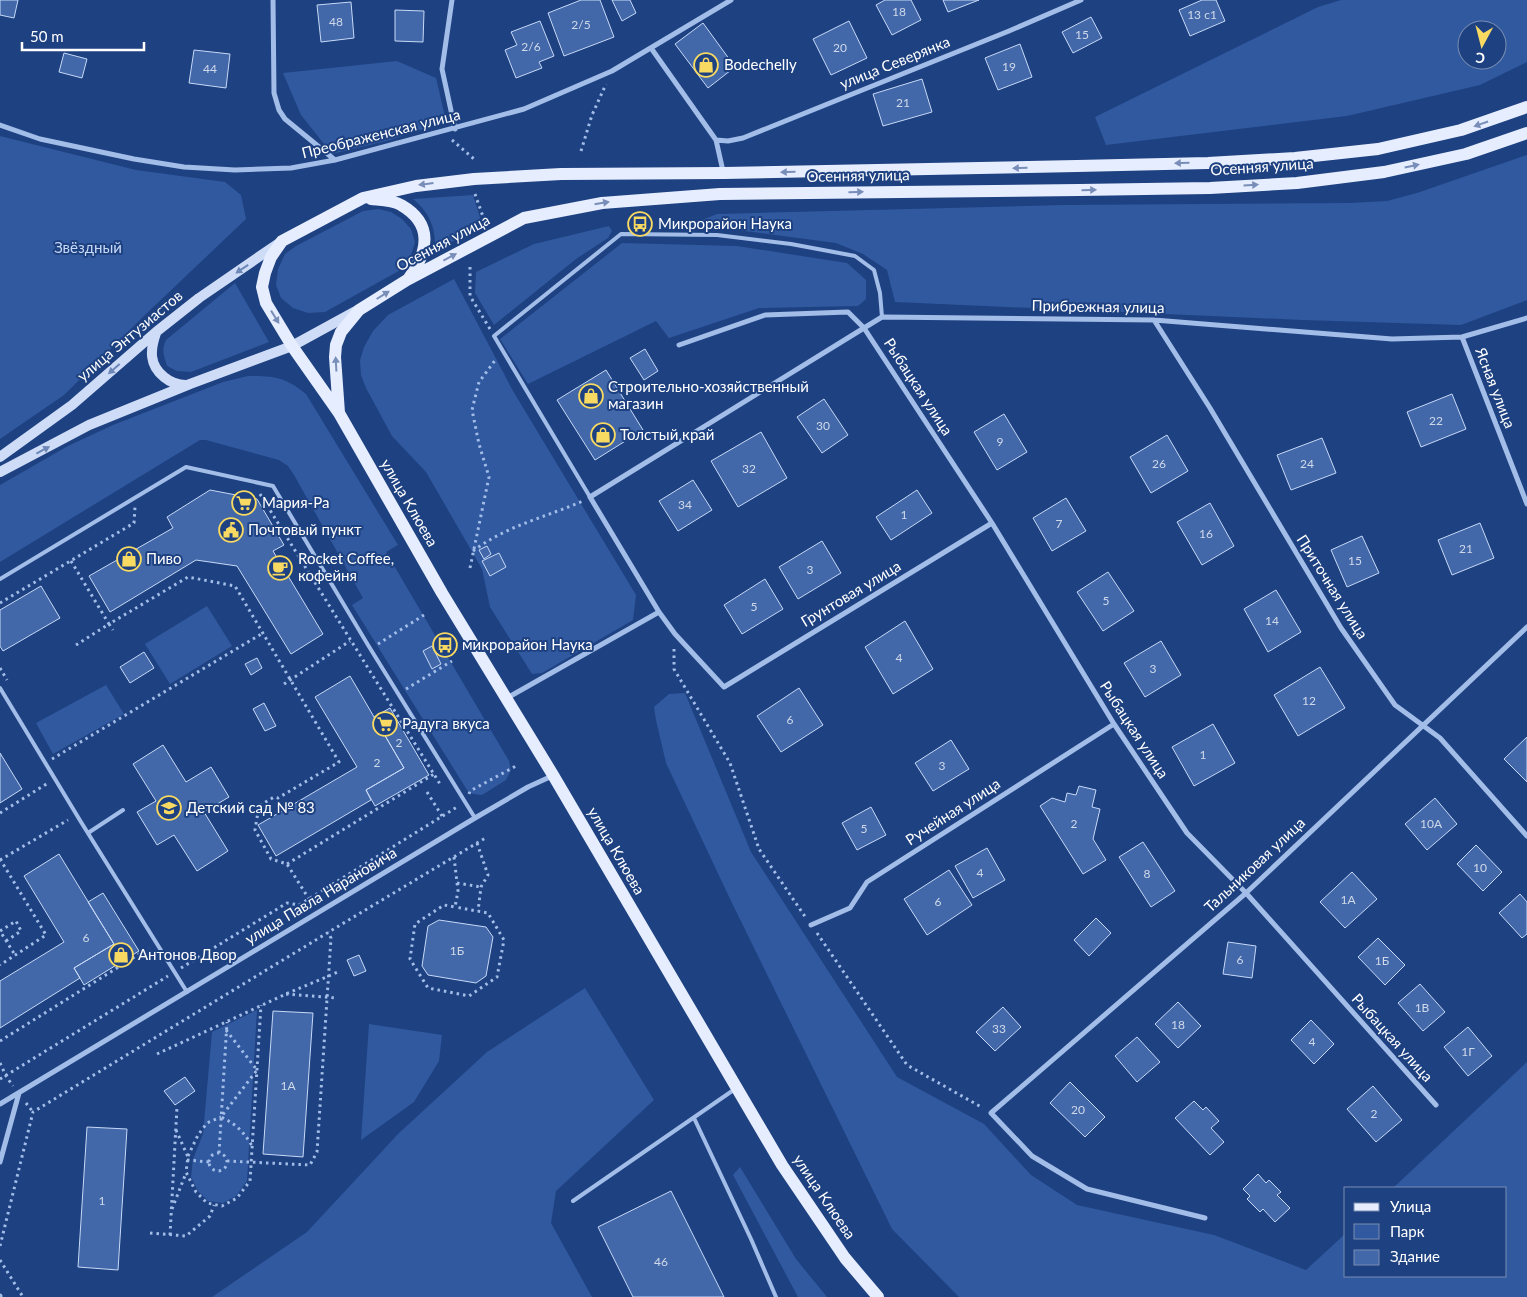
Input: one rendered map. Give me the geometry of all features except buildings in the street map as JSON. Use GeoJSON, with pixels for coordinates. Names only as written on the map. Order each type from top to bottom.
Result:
{"type":"FeatureCollection","features":[{"type":"Feature","properties":{"kind":"main road","name":"Осенняя улица"},"geometry":{"type":"LineString","coordinates":[[282,241],[363,198],[416,186],[474,179],[561,174],[1086,166],[1295,158],[1378,149],[1461,130],[1527,107]]}},
{"type":"Feature","properties":{"kind":"main road","name":"Осенняя улица"},"geometry":{"type":"LineString","coordinates":[[190,384],[292,346],[359,310],[407,280],[524,218],[602,203],[720,194],[1210,188],[1297,183],[1384,172],[1466,154],[1527,133]]}},
{"type":"Feature","properties":{"kind":"main road"},"geometry":{"type":"LineString","coordinates":[[363,198],[400,204],[413,214],[422,225],[424,250],[418,265],[407,280]]}},
{"type":"Feature","properties":{"kind":"main road","name":"улица Энтузиастов"},"geometry":{"type":"LineString","coordinates":[[0,457],[72,405],[156,332],[199,298],[282,241]]}},
{"type":"Feature","properties":{"kind":"main road","name":"улица Клюева"},"geometry":{"type":"LineString","coordinates":[[282,241],[271,257],[265,273],[262,288],[266,302],[292,346],[339,413],[442,593],[553,775],[782,1165],[845,1258],[878,1297]]}},
{"type":"Feature","properties":{"kind":"main road","name":"улица Клюева"},"geometry":{"type":"LineString","coordinates":[[339,413],[335,357],[336,345],[341,332],[359,310]]}},
{"type":"Feature","properties":{"kind":"main road"},"geometry":{"type":"LineString","coordinates":[[156,332],[152,344],[152,354],[156,370],[168,380],[178,385],[190,384]]}},
{"type":"Feature","properties":{"kind":"main road"},"geometry":{"type":"LineString","coordinates":[[0,472],[89,426],[190,384]]}},
{"type":"Feature","properties":{"kind":"street"},"geometry":{"type":"LineString","coordinates":[[272,0],[274,93],[279,110],[285,120],[335,160]]}},
{"type":"Feature","properties":{"kind":"street"},"geometry":{"type":"LineString","coordinates":[[452,0],[442,69],[455,129]]}},
{"type":"Feature","properties":{"kind":"street","name":"Преображенская улица"},"geometry":{"type":"LineString","coordinates":[[0,125],[40,139],[184,167],[235,170],[291,168],[335,160],[524,109],[612,71],[732,0]]}},
{"type":"Feature","properties":{"kind":"street","name":"улица Северянка"},"geometry":{"type":"LineString","coordinates":[[716,140],[728,141],[743,138],[1082,0]]}},
{"type":"Feature","properties":{"kind":"street"},"geometry":{"type":"LineString","coordinates":[[651,48],[716,140],[724,173]]}},
{"type":"Feature","properties":{"kind":"street"},"geometry":{"type":"LineString","coordinates":[[679,345],[765,315],[848,312],[864,328]]}},
{"type":"Feature","properties":{"kind":"street"},"geometry":{"type":"LineString","coordinates":[[675,634],[659,612],[590,498],[882,317]]}},
{"type":"Feature","properties":{"kind":"street","name":"Прибрежная улица"},"geometry":{"type":"LineString","coordinates":[[882,317],[1154,320],[1392,339],[1462,337],[1527,318]]}},
{"type":"Feature","properties":{"kind":"street","name":"Приточная улица"},"geometry":{"type":"LineString","coordinates":[[1154,320],[1210,408],[1341,628],[1394,705],[1440,738],[1527,836]]}},
{"type":"Feature","properties":{"kind":"street","name":"Рыбацкая улица"},"geometry":{"type":"LineString","coordinates":[[864,328],[992,523],[1114,724],[1187,833],[1246,893],[1436,1105]]}},
{"type":"Feature","properties":{"kind":"street","name":"Ясная улица"},"geometry":{"type":"LineString","coordinates":[[1462,337],[1527,504]]}},
{"type":"Feature","properties":{"kind":"street","name":"Грунтовая улица"},"geometry":{"type":"LineString","coordinates":[[675,634],[724,687],[992,523]]}},
{"type":"Feature","properties":{"kind":"street"},"geometry":{"type":"LineString","coordinates":[[505,699],[659,612]]}},
{"type":"Feature","properties":{"kind":"street","name":"Тальниковая улица"},"geometry":{"type":"LineString","coordinates":[[991,1113],[1246,893],[1527,627]]}},
{"type":"Feature","properties":{"kind":"street","name":"Ручейная улица"},"geometry":{"type":"LineString","coordinates":[[811,925],[850,908],[867,882],[1114,724]]}},
{"type":"Feature","properties":{"kind":"street","name":"улица Павла Нарановича"},"geometry":{"type":"LineString","coordinates":[[0,1104],[475,818],[528,787],[553,775]]}},
{"type":"Feature","properties":{"kind":"street"},"geometry":{"type":"LineString","coordinates":[[0,1162],[19,1093]]}},
{"type":"Feature","properties":{"kind":"street"},"geometry":{"type":"LineString","coordinates":[[991,1113],[1032,1156],[1087,1189],[1205,1218]]}},
{"type":"Feature","properties":{"kind":"lane"},"geometry":{"type":"LineString","coordinates":[[590,498],[494,336],[621,234],[717,234],[791,244],[856,256],[874,270],[880,293],[882,317]]}},
{"type":"Feature","properties":{"kind":"lane"},"geometry":{"type":"LineString","coordinates":[[0,579],[186,466],[273,486],[475,818]]}},
{"type":"Feature","properties":{"kind":"lane"},"geometry":{"type":"LineString","coordinates":[[0,688],[187,992]]}},
{"type":"Feature","properties":{"kind":"lane"},"geometry":{"type":"LineString","coordinates":[[88,833],[123,810]]}},
{"type":"Feature","properties":{"kind":"lane"},"geometry":{"type":"LineString","coordinates":[[573,1201],[736,1088]]}},
{"type":"Feature","properties":{"kind":"lane"},"geometry":{"type":"LineString","coordinates":[[694,1118],[776,1297]]}},
{"type":"Feature","properties":{"kind":"path"},"geometry":{"type":"LineString","coordinates":[[581,151],[592,115],[612,71]]}},
{"type":"Feature","properties":{"kind":"path"},"geometry":{"type":"LineString","coordinates":[[443,132],[474,159]]}},
{"type":"Feature","properties":{"kind":"path"},"geometry":{"type":"LineString","coordinates":[[475,194],[486,225]]}},
{"type":"Feature","properties":{"kind":"path"},"geometry":{"type":"LineString","coordinates":[[470,268],[470,296],[494,336],[496,360],[479,382],[472,410],[479,444],[489,476],[470,568]]}},
{"type":"Feature","properties":{"kind":"path"},"geometry":{"type":"LineString","coordinates":[[259,492],[440,784]]}},
{"type":"Feature","properties":{"kind":"path"},"geometry":{"type":"LineString","coordinates":[[473,551],[515,526],[553,514],[590,498]]}},
{"type":"Feature","properties":{"kind":"path"},"geometry":{"type":"LineString","coordinates":[[0,603],[134,522],[135,508],[143,503]]}},
{"type":"Feature","properties":{"kind":"path"},"geometry":{"type":"LineString","coordinates":[[71,561],[113,630]]}},
{"type":"Feature","properties":{"kind":"path"},"geometry":{"type":"LineString","coordinates":[[76,645],[188,577],[235,586],[340,762],[278,798],[274,797],[259,806],[255,830],[271,859],[287,864],[309,899]]}},
{"type":"Feature","properties":{"kind":"path"},"geometry":{"type":"LineString","coordinates":[[371,649],[424,616]]}},
{"type":"Feature","properties":{"kind":"path"},"geometry":{"type":"LineString","coordinates":[[45,763],[263,633]]}},
{"type":"Feature","properties":{"kind":"path"},"geometry":{"type":"LineString","coordinates":[[675,634],[674,669],[730,763],[759,849],[907,1065],[991,1113]]}},
{"type":"Feature","properties":{"kind":"path"},"geometry":{"type":"LineString","coordinates":[[284,684],[350,640]]}},
{"type":"Feature","properties":{"kind":"path"},"geometry":{"type":"LineString","coordinates":[[398,694],[452,661]]}},
{"type":"Feature","properties":{"kind":"path"},"geometry":{"type":"LineString","coordinates":[[0,1079],[287,903],[299,904],[309,899],[465,802],[470,791],[516,766]]}},
{"type":"Feature","properties":{"kind":"path"},"geometry":{"type":"LineString","coordinates":[[287,864],[444,768]]}},
{"type":"Feature","properties":{"kind":"path"},"geometry":{"type":"LineString","coordinates":[[0,813],[55,779]]}},
{"type":"Feature","properties":{"kind":"path"},"geometry":{"type":"LineString","coordinates":[[427,792],[442,816]]}},
{"type":"Feature","properties":{"kind":"path"},"geometry":{"type":"LineString","coordinates":[[0,965],[46,935],[0,860],[68,820]]}},
{"type":"Feature","properties":{"kind":"path"},"geometry":{"type":"LineString","coordinates":[[0,1246],[33,1112],[487,837]]}},
{"type":"Feature","properties":{"kind":"path"},"geometry":{"type":"LineString","coordinates":[[477,843],[488,875],[481,887],[478,911]]}},
{"type":"Feature","properties":{"kind":"path"},"geometry":{"type":"LineString","coordinates":[[454,857],[458,891],[455,907]]}},
{"type":"Feature","properties":{"kind":"path"},"geometry":{"type":"LineString","coordinates":[[457,883],[481,887]]}},
{"type":"Feature","properties":{"kind":"path"},"geometry":{"type":"LineString","coordinates":[[444,905],[455,907],[488,913],[504,940],[497,977],[468,996],[428,988],[410,959],[415,924],[444,905]]}},
{"type":"Feature","properties":{"kind":"path"},"geometry":{"type":"LineString","coordinates":[[6,940],[22,931],[16,921],[0,931],[15,955]]}},
{"type":"Feature","properties":{"kind":"path"},"geometry":{"type":"LineString","coordinates":[[227,1161],[310,1165],[317,1152],[331,938],[328,932]]}},
{"type":"Feature","properties":{"kind":"path"},"geometry":{"type":"LineString","coordinates":[[0,1041],[149,948]]}},
{"type":"Feature","properties":{"kind":"path"},"geometry":{"type":"LineString","coordinates":[[156,1054],[338,972]]}},
{"type":"Feature","properties":{"kind":"path"},"geometry":{"type":"LineString","coordinates":[[286,994],[336,998]]}},
{"type":"Feature","properties":{"kind":"path"},"geometry":{"type":"LineString","coordinates":[[186,1172],[196,1192],[207,1204],[214,1205],[222,1206],[237,1198],[250,1181],[261,1006]]}},
{"type":"Feature","properties":{"kind":"path"},"geometry":{"type":"LineString","coordinates":[[219,1153],[227,1022]]}},
{"type":"Feature","properties":{"kind":"path"},"geometry":{"type":"LineString","coordinates":[[226,1030],[257,1070]]}},
{"type":"Feature","properties":{"kind":"path"},"geometry":{"type":"LineString","coordinates":[[171,1212],[186,1172],[187,1158],[198,1135],[207,1123],[221,1117],[257,1070]]}},
{"type":"Feature","properties":{"kind":"path"},"geometry":{"type":"LineString","coordinates":[[170,1235],[178,1107]]}},
{"type":"Feature","properties":{"kind":"path"},"geometry":{"type":"LineString","coordinates":[[221,1117],[241,1129],[252,1146]]}},
{"type":"Feature","properties":{"kind":"path"},"geometry":{"type":"LineString","coordinates":[[176,1130],[187,1158]]}},
{"type":"Feature","properties":{"kind":"path"},"geometry":{"type":"LineString","coordinates":[[219,1153],[226,1157],[227,1161],[225,1168],[218,1172],[211,1169],[208,1162],[212,1155],[219,1153]]}},
{"type":"Feature","properties":{"kind":"path"},"geometry":{"type":"LineString","coordinates":[[187,1158],[208,1162]]}},
{"type":"Feature","properties":{"kind":"path"},"geometry":{"type":"LineString","coordinates":[[150,1233],[186,1236],[210,1216],[214,1205]]}},
{"type":"Feature","properties":{"kind":"path"},"geometry":{"type":"LineString","coordinates":[[0,1260],[23,1297]]}},
{"type":"Feature","properties":{"kind":"green space"},"geometry":{"type":"Polygon","coordinates":[[[1341,0],[1527,0],[1527,62],[1480,85],[1347,116],[1106,145],[1095,117],[1318,7],[1341,0]]]}},
{"type":"Feature","properties":{"kind":"green space"},"geometry":{"type":"Polygon","coordinates":[[[397,61],[436,78],[446,121],[390,140],[332,154],[301,115],[283,73],[397,61]]]}},
{"type":"Feature","properties":{"kind":"green space","name":"Звёздный"},"geometry":{"type":"Polygon","coordinates":[[[0,136],[136,170],[225,182],[241,195],[246,219],[64,395],[0,439],[0,136]]]}},
{"type":"Feature","properties":{"kind":"green space"},"geometry":{"type":"Polygon","coordinates":[[[1527,155],[1527,300],[1461,325],[895,302],[887,270],[863,254],[836,243],[692,224],[717,214],[1064,205],[1350,203],[1387,201],[1417,193],[1527,155]]]}},
{"type":"Feature","properties":{"kind":"green space"},"geometry":{"type":"Polygon","coordinates":[[[473,195],[482,224],[435,252],[435,236],[431,222],[424,210],[413,199],[473,195]]]}},
{"type":"Feature","properties":{"kind":"green space"},"geometry":{"type":"Polygon","coordinates":[[[378,209],[391,212],[402,219],[411,229],[415,242],[404,268],[325,312],[308,313],[293,308],[281,298],[276,285],[278,269],[285,254],[296,246],[363,211],[378,209]]]}},
{"type":"Feature","properties":{"kind":"green space"},"geometry":{"type":"Polygon","coordinates":[[[609,226],[612,231],[608,238],[576,259],[494,325],[475,293],[476,272],[534,244],[609,226]]]}},
{"type":"Feature","properties":{"kind":"green space"},"geometry":{"type":"Polygon","coordinates":[[[622,243],[737,246],[847,263],[866,280],[866,299],[858,306],[759,308],[669,338],[656,321],[528,384],[500,339],[622,243]]]}},
{"type":"Feature","properties":{"kind":"green space"},"geometry":{"type":"Polygon","coordinates":[[[454,279],[513,391],[636,595],[633,620],[542,673],[532,674],[490,607],[482,569],[426,472],[392,436],[361,375],[360,360],[364,347],[373,331],[388,315],[454,279]]]}},
{"type":"Feature","properties":{"kind":"green space"},"geometry":{"type":"Polygon","coordinates":[[[235,283],[269,342],[191,372],[177,371],[167,366],[163,350],[166,340],[235,283]]]}},
{"type":"Feature","properties":{"kind":"green space"},"geometry":{"type":"Polygon","coordinates":[[[248,376],[266,376],[286,381],[306,394],[398,545],[386,552],[509,761],[511,770],[506,780],[482,795],[473,794],[467,790],[352,605],[363,598],[294,475],[288,466],[279,460],[200,440],[0,562],[0,485],[68,446],[113,425],[223,382],[248,376]]]}},
{"type":"Feature","properties":{"kind":"green space"},"geometry":{"type":"Polygon","coordinates":[[[207,606],[232,646],[170,684],[145,644],[207,606]]]}},
{"type":"Feature","properties":{"kind":"green space"},"geometry":{"type":"Polygon","coordinates":[[[106,685],[124,714],[53,754],[36,723],[106,685]]]}},
{"type":"Feature","properties":{"kind":"green space"},"geometry":{"type":"Polygon","coordinates":[[[685,693],[751,852],[897,1077],[984,1124],[1031,1175],[1077,1205],[1214,1235],[1306,1270],[1344,1235],[1344,1277],[1507,1277],[1507,1187],[1394,1187],[1527,1062],[1527,1297],[959,1297],[892,1229],[730,899],[666,763],[654,707],[669,694],[685,693]]]}},
{"type":"Feature","properties":{"kind":"green space"},"geometry":{"type":"Polygon","coordinates":[[[585,988],[654,1100],[556,1191],[551,1223],[592,1297],[212,1297],[307,1232],[398,1134],[487,1052],[585,988]]]}},
{"type":"Feature","properties":{"kind":"green space"},"geometry":{"type":"Polygon","coordinates":[[[257,1010],[247,1181],[236,1196],[223,1203],[208,1201],[198,1191],[191,1177],[193,1159],[203,1134],[212,1032],[257,1010]]]}},
{"type":"Feature","properties":{"kind":"green space"},"geometry":{"type":"Polygon","coordinates":[[[369,1024],[442,1035],[439,1061],[414,1102],[361,1140],[369,1024]]]}},
{"type":"Feature","properties":{"kind":"green space"},"geometry":{"type":"Polygon","coordinates":[[[740,1167],[796,1259],[827,1297],[798,1297],[733,1175],[740,1167]]]}},
{"type":"Feature","properties":{"kind":"place","name":"Bodechelly"},"geometry":{"type":"Point","coordinates":[706,65]}},
{"type":"Feature","properties":{"kind":"place","name":"Микрорайон Наука"},"geometry":{"type":"Point","coordinates":[640,224]}},
{"type":"Feature","properties":{"kind":"place","name":"Строительно-хозяйственный магазин"},"geometry":{"type":"Point","coordinates":[591,396]}},
{"type":"Feature","properties":{"kind":"place","name":"Толстый край"},"geometry":{"type":"Point","coordinates":[603,435]}},
{"type":"Feature","properties":{"kind":"place","name":"Мария-Ра"},"geometry":{"type":"Point","coordinates":[244,503]}},
{"type":"Feature","properties":{"kind":"place","name":"Почтовый пункт"},"geometry":{"type":"Point","coordinates":[231,530]}},
{"type":"Feature","properties":{"kind":"place","name":"Пиво"},"geometry":{"type":"Point","coordinates":[129,559]}},
{"type":"Feature","properties":{"kind":"place","name":"Rocket Coffee, кофейня"},"geometry":{"type":"Point","coordinates":[280,568]}},
{"type":"Feature","properties":{"kind":"place","name":"микрорайон Наука"},"geometry":{"type":"Point","coordinates":[445,645]}},
{"type":"Feature","properties":{"kind":"place","name":"Радуга вкуса"},"geometry":{"type":"Point","coordinates":[385,724]}},
{"type":"Feature","properties":{"kind":"place","name":"Детский сад № 83"},"geometry":{"type":"Point","coordinates":[169,808]}},
{"type":"Feature","properties":{"kind":"place","name":"Антонов Двор"},"geometry":{"type":"Point","coordinates":[121,955]}}]}
